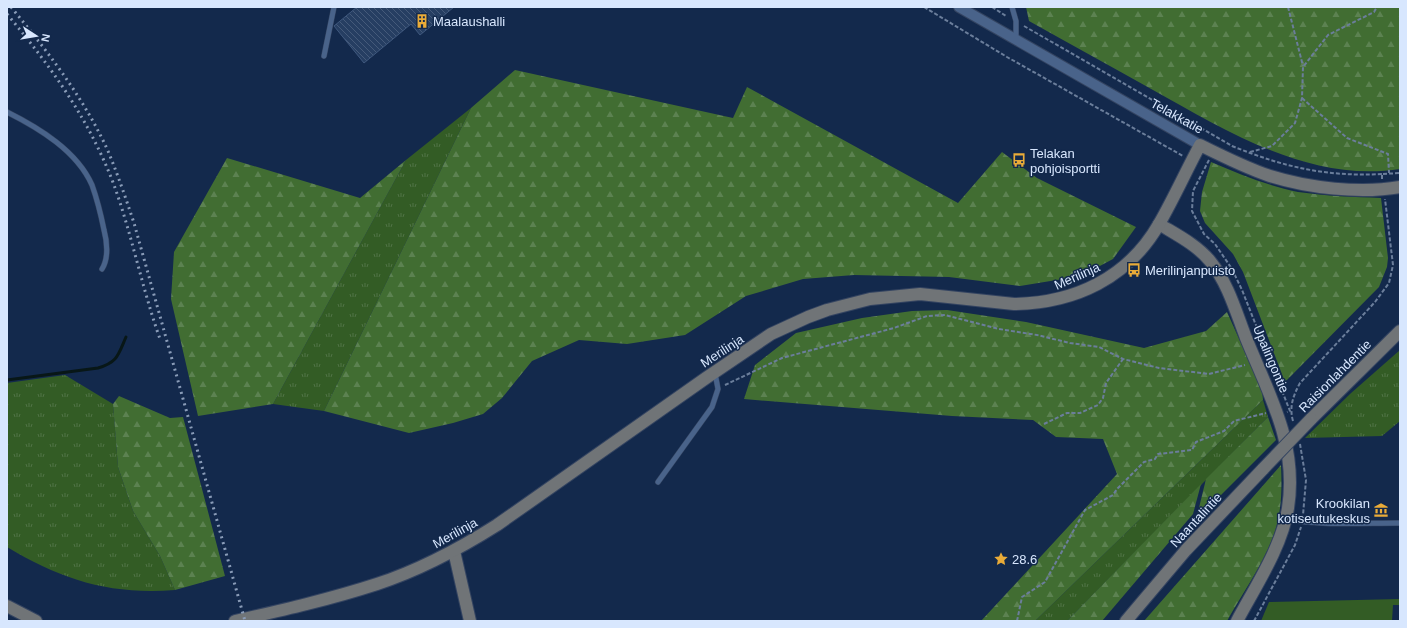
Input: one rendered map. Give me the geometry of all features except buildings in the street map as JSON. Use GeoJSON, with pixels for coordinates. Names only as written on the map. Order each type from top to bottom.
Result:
{"type":"FeatureCollection","features":[{"type":"Feature","properties":{"kind":"street","name":"Telakkatie"},"geometry":{"type":"LineString","coordinates":[[959,7],[1200,145],[1269,176],[1330,188],[1376,190],[1400,187]]}},
{"type":"Feature","properties":{"kind":"street","name":"Merilinja"},"geometry":{"type":"LineString","coordinates":[[236,621],[378,584],[454,551],[497,525],[715,372],[772,334],[827,310],[870,299],[920,294],[1014,304],[1043,303],[1061,299],[1092,287],[1116,272],[1134,256],[1159,224],[1200,145]]}},
{"type":"Feature","properties":{"kind":"street","name":"Upalingontie"},"geometry":{"type":"LineString","coordinates":[[1159,224],[1193,246],[1211,262],[1229,296],[1279,414],[1289,456],[1290,494],[1286,519],[1275,549],[1237,621]]}},
{"type":"Feature","properties":{"kind":"street","name":"Raisionlahdentie"},"geometry":{"type":"LineString","coordinates":[[1290,440],[1400,331]]}},
{"type":"Feature","properties":{"kind":"street"},"geometry":{"type":"LineString","coordinates":[[1366,364],[1400,338]]}},
{"type":"Feature","properties":{"kind":"street","name":"Naantalintie"},"geometry":{"type":"LineString","coordinates":[[1126,621],[1186,550],[1290,440]]}},
{"type":"Feature","properties":{"kind":"street"},"geometry":{"type":"LineString","coordinates":[[454,551],[470,621]]}},
{"type":"Feature","properties":{"kind":"street"},"geometry":{"type":"LineString","coordinates":[[7,606],[36,621]]}},
{"type":"Feature","properties":{"kind":"lane"},"geometry":{"type":"LineString","coordinates":[[324,56],[334,7]]}},
{"type":"Feature","properties":{"kind":"lane"},"geometry":{"type":"LineString","coordinates":[[1012,7],[1016,22],[1016,41]]}},
{"type":"Feature","properties":{"kind":"lane"},"geometry":{"type":"LineString","coordinates":[[7,112],[55,142],[77,162],[92,185],[107,244],[102,269]]}},
{"type":"Feature","properties":{"kind":"lane"},"geometry":{"type":"LineString","coordinates":[[658,482],[712,407],[718,389],[715,372]]}},
{"type":"Feature","properties":{"kind":"lane"},"geometry":{"type":"LineString","coordinates":[[1286,519],[1302,522],[1338,524],[1400,523]]}},
{"type":"Feature","properties":{"kind":"path"},"geometry":{"type":"LineString","coordinates":[[924,7],[1008,57],[1205,168]]}},
{"type":"Feature","properties":{"kind":"path"},"geometry":{"type":"LineString","coordinates":[[992,7],[1232,146],[1248,153],[1285,165],[1313,171],[1351,176],[1382,174]]}},
{"type":"Feature","properties":{"kind":"path"},"geometry":{"type":"LineString","coordinates":[[1248,153],[1272,146],[1295,123],[1302,98],[1303,67],[1288,7]]}},
{"type":"Feature","properties":{"kind":"path"},"geometry":{"type":"LineString","coordinates":[[1303,67],[1328,35],[1374,12],[1377,7]]}},
{"type":"Feature","properties":{"kind":"path"},"geometry":{"type":"LineString","coordinates":[[1302,98],[1347,138],[1388,154],[1389,173]]}},
{"type":"Feature","properties":{"kind":"path"},"geometry":{"type":"LineString","coordinates":[[718,389],[740,376],[782,358],[894,328],[927,316],[945,315],[1070,343],[1099,347],[1123,359],[1159,368],[1209,374],[1243,366],[1255,360]]}},
{"type":"Feature","properties":{"kind":"path"},"geometry":{"type":"LineString","coordinates":[[1044,424],[1067,413],[1080,413],[1098,405],[1103,398],[1106,383],[1123,359]]}},
{"type":"Feature","properties":{"kind":"path"},"geometry":{"type":"LineString","coordinates":[[1017,621],[1022,597],[1045,582],[1085,510],[1113,495],[1144,462],[1156,459],[1158,454],[1192,450],[1196,442],[1224,431],[1238,419],[1257,416],[1263,413],[1279,414]]}},
{"type":"Feature","properties":{"kind":"green space"},"geometry":{"type":"Polygon","coordinates":[[[1026,7],[1400,7],[1400,169],[1367,171],[1334,168],[1303,161],[1271,150],[1211,122],[1029,21],[1026,7]]]}},
{"type":"Feature","properties":{"kind":"green space"},"geometry":{"type":"Polygon","coordinates":[[[515,70],[733,118],[747,87],[958,203],[1002,152],[1037,178],[1136,227],[1113,259],[1081,276],[1020,286],[949,277],[854,275],[803,279],[746,296],[685,335],[627,344],[579,340],[532,361],[502,398],[483,414],[453,423],[409,433],[324,411],[471,108],[515,70]]]}},
{"type":"Feature","properties":{"kind":"green space"},"geometry":{"type":"Polygon","coordinates":[[[471,108],[324,411],[273,404],[406,160],[471,108]]]}},
{"type":"Feature","properties":{"kind":"green space"},"geometry":{"type":"Polygon","coordinates":[[[227,158],[360,198],[406,160],[273,404],[198,416],[171,299],[174,252],[227,158]]]}},
{"type":"Feature","properties":{"kind":"green space"},"geometry":{"type":"Polygon","coordinates":[[[1211,162],[1265,183],[1298,192],[1381,198],[1388,258],[1387,267],[1379,287],[1285,382],[1243,272],[1233,254],[1205,223],[1200,211],[1202,192],[1211,162]]]}},
{"type":"Feature","properties":{"kind":"green space"},"geometry":{"type":"Polygon","coordinates":[[[947,310],[1026,322],[1144,348],[1206,331],[1227,312],[1262,390],[1263,400],[1035,621],[981,621],[1117,474],[1103,439],[1056,437],[1033,420],[952,416],[744,399],[755,365],[796,333],[862,318],[912,311],[947,310]]]}},
{"type":"Feature","properties":{"kind":"green space"},"geometry":{"type":"Polygon","coordinates":[[[1400,350],[1400,421],[1382,436],[1305,438],[1350,394],[1400,350]]]}},
{"type":"Feature","properties":{"kind":"green space"},"geometry":{"type":"Polygon","coordinates":[[[65,375],[113,404],[118,467],[133,511],[160,556],[175,590],[129,590],[87,583],[27,559],[7,547],[7,383],[65,375]]]}},
{"type":"Feature","properties":{"kind":"green space"},"geometry":{"type":"Polygon","coordinates":[[[119,396],[170,418],[183,417],[225,576],[175,590],[160,556],[133,511],[118,467],[113,404],[119,396]]]}},
{"type":"Feature","properties":{"kind":"green space"},"geometry":{"type":"Polygon","coordinates":[[[1263,400],[1268,417],[1067,621],[1035,621],[1263,400]]]}},
{"type":"Feature","properties":{"kind":"green space"},"geometry":{"type":"Polygon","coordinates":[[[1268,417],[1276,440],[1200,516],[1197,516],[1206,479],[1268,417]]]}},
{"type":"Feature","properties":{"kind":"green space"},"geometry":{"type":"Polygon","coordinates":[[[1281,465],[1281,498],[1275,531],[1266,554],[1227,621],[1144,621],[1281,465]]]}},
{"type":"Feature","properties":{"kind":"green space"},"geometry":{"type":"Polygon","coordinates":[[[1201,484],[1193,514],[1102,621],[1067,621],[1201,484]]]}},
{"type":"Feature","properties":{"kind":"green space"},"geometry":{"type":"Polygon","coordinates":[[[1400,599],[1400,605],[1393,605],[1392,621],[1261,621],[1269,602],[1400,599]]]}},
{"type":"Feature","properties":{"kind":"waterway"},"geometry":{"type":"LineString","coordinates":[[7,380],[105,366],[114,360],[126,337]]}},
{"type":"Feature","properties":{"kind":"railway"},"geometry":{"type":"LineString","coordinates":[[11,7],[52,58],[77,94],[98,131],[115,169],[134,223],[245,621]]}},
{"type":"Feature","properties":{"kind":"railway"},"geometry":{"type":"LineString","coordinates":[[7,14],[39,54],[68,95],[81,116],[104,161],[114,185],[132,242],[160,339]]}},
{"type":"Feature","properties":{"kind":"place","name":"Maalaushalli"},"geometry":{"type":"Point","coordinates":[422,21]}},
{"type":"Feature","properties":{"kind":"place","name":"Telakan pohjoisportti"},"geometry":{"type":"Point","coordinates":[1019,160]}},
{"type":"Feature","properties":{"kind":"place","name":"Merilinjanpuisto"},"geometry":{"type":"Point","coordinates":[1134,270]}},
{"type":"Feature","properties":{"kind":"place","name":"Krookilan kotiseutukeskus"},"geometry":{"type":"Point","coordinates":[1381,510]}},
{"type":"Feature","properties":{"kind":"place","name":"28.6"},"geometry":{"type":"Point","coordinates":[1001,559]}}]}
